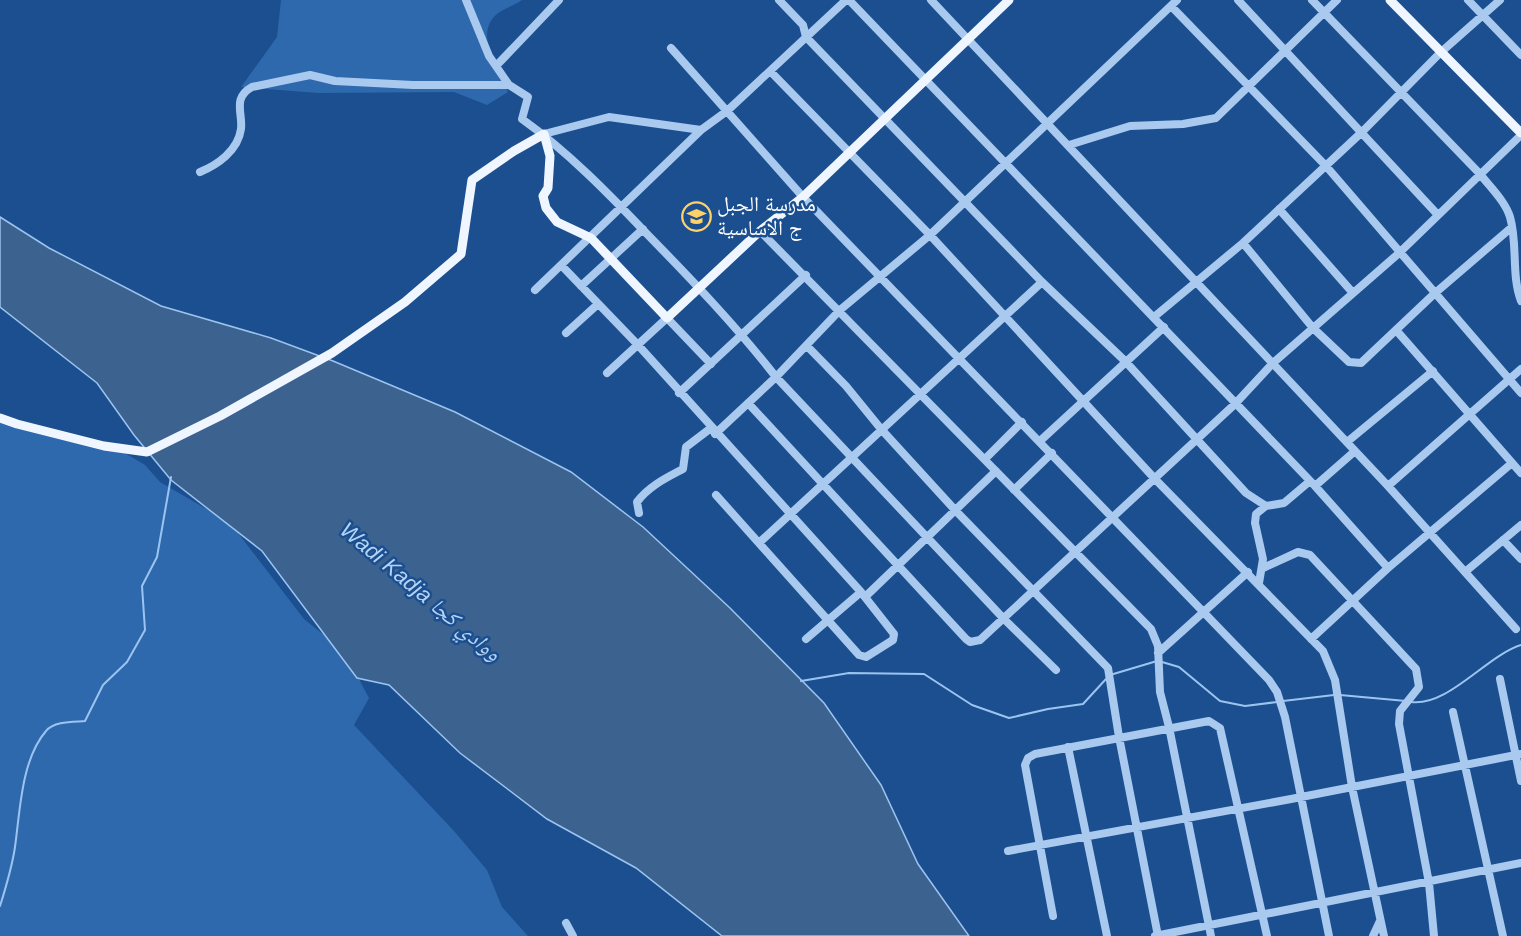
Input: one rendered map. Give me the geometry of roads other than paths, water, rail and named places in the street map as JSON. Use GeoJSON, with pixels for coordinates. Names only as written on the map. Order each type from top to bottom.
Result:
{"type":"FeatureCollection","features":[{"type":"Feature","properties":{"kind":"main road"},"geometry":{"type":"LineString","coordinates":[[0,418],[104,446],[147,452],[220,416],[332,353],[405,302],[461,254],[472,180],[514,151],[544,134],[550,156],[548,188],[543,196],[546,208],[557,222],[591,238],[667,318],[760,231],[802,197],[1009,0]]}},
{"type":"Feature","properties":{"kind":"main road"},"geometry":{"type":"LineString","coordinates":[[1390,0],[1521,134]]}},
{"type":"Feature","properties":{"kind":"street"},"geometry":{"type":"LineString","coordinates":[[466,0],[489,56],[508,85],[528,97],[522,119],[544,134],[623,208],[743,335],[776,377],[1004,619],[1056,670]]}},
{"type":"Feature","properties":{"kind":"street"},"geometry":{"type":"LineString","coordinates":[[496,66],[559,0]]}},
{"type":"Feature","properties":{"kind":"street"},"geometry":{"type":"LineString","coordinates":[[779,0],[802,25],[806,37],[884,119],[1042,282],[1125,362],[1198,438],[1246,493],[1266,506]]}},
{"type":"Feature","properties":{"kind":"street"},"geometry":{"type":"LineString","coordinates":[[535,290],[623,208],[701,130],[727,111],[847,0],[927,79],[1235,404],[1313,483],[1388,568]]}},
{"type":"Feature","properties":{"kind":"street"},"geometry":{"type":"LineString","coordinates":[[931,0],[1388,486],[1516,629]]}},
{"type":"Feature","properties":{"kind":"street"},"geometry":{"type":"LineString","coordinates":[[1238,0],[1438,215]]}},
{"type":"Feature","properties":{"kind":"street"},"geometry":{"type":"LineString","coordinates":[[1312,0],[1480,174],[1504,204],[1512,227],[1521,301]]}},
{"type":"Feature","properties":{"kind":"street"},"geometry":{"type":"LineString","coordinates":[[1068,145],[1130,126],[1183,124],[1216,118],[1337,0]]}},
{"type":"Feature","properties":{"kind":"street"},"geometry":{"type":"LineString","coordinates":[[1468,0],[1521,55]]}},
{"type":"Feature","properties":{"kind":"street"},"geometry":{"type":"LineString","coordinates":[[1154,317],[1243,243],[1362,132],[1440,53],[1500,0]]}},
{"type":"Feature","properties":{"kind":"street"},"geometry":{"type":"LineString","coordinates":[[639,513],[638,502],[642,495],[683,469],[686,447],[713,431],[748,403],[807,346],[840,310],[930,235],[1174,3],[1326,166],[1398,254],[1521,393]]}},
{"type":"Feature","properties":{"kind":"street"},"geometry":{"type":"LineString","coordinates":[[671,48],[802,197],[1052,453],[1277,692],[1303,797],[1329,936]]}},
{"type":"Feature","properties":{"kind":"street"},"geometry":{"type":"LineString","coordinates":[[770,71],[930,235],[1155,479],[1323,651],[1335,680],[1352,788],[1384,936]]}},
{"type":"Feature","properties":{"kind":"street"},"geometry":{"type":"LineString","coordinates":[[200,172],[220,161],[229,152],[240,132],[238,106],[246,91],[252,87],[310,75],[335,81],[413,85],[508,85]]}},
{"type":"Feature","properties":{"kind":"street"},"geometry":{"type":"LineString","coordinates":[[544,134],[609,117],[701,130]]}},
{"type":"Feature","properties":{"kind":"street"},"geometry":{"type":"LineString","coordinates":[[748,403],[821,485],[970,642],[980,640],[1235,404],[1273,363],[1398,254],[1521,134]]}},
{"type":"Feature","properties":{"kind":"street"},"geometry":{"type":"LineString","coordinates":[[1279,209],[1353,293]]}},
{"type":"Feature","properties":{"kind":"street"},"geometry":{"type":"LineString","coordinates":[[1243,243],[1313,327],[1349,362],[1354,364],[1361,363],[1434,294],[1512,227]]}},
{"type":"Feature","properties":{"kind":"street"},"geometry":{"type":"LineString","coordinates":[[581,286],[643,229]]}},
{"type":"Feature","properties":{"kind":"street"},"geometry":{"type":"LineString","coordinates":[[760,231],[806,275],[1151,629],[1156,637],[1160,692],[1211,936]]}},
{"type":"Feature","properties":{"kind":"street"},"geometry":{"type":"LineString","coordinates":[[561,265],[638,345],[863,595],[894,634],[892,640],[862,657],[716,495]]}},
{"type":"Feature","properties":{"kind":"street"},"geometry":{"type":"LineString","coordinates":[[679,393],[806,275]]}},
{"type":"Feature","properties":{"kind":"street"},"geometry":{"type":"LineString","coordinates":[[760,542],[1042,282]]}},
{"type":"Feature","properties":{"kind":"street"},"geometry":{"type":"LineString","coordinates":[[566,333],[598,304]]}},
{"type":"Feature","properties":{"kind":"street"},"geometry":{"type":"LineString","coordinates":[[607,373],[667,318],[711,364]]}},
{"type":"Feature","properties":{"kind":"street"},"geometry":{"type":"LineString","coordinates":[[1040,441],[1081,400],[1164,327]]}},
{"type":"Feature","properties":{"kind":"street"},"geometry":{"type":"LineString","coordinates":[[1396,330],[1521,473]]}},
{"type":"Feature","properties":{"kind":"street"},"geometry":{"type":"LineString","coordinates":[[807,346],[846,386],[881,429],[955,510],[1035,590],[1108,668],[1157,936],[1521,863]]}},
{"type":"Feature","properties":{"kind":"street"},"geometry":{"type":"LineString","coordinates":[[1388,486],[1521,369]]}},
{"type":"Feature","properties":{"kind":"street"},"geometry":{"type":"LineString","coordinates":[[1347,442],[1433,371]]}},
{"type":"Feature","properties":{"kind":"street"},"geometry":{"type":"LineString","coordinates":[[985,459],[1022,422]]}},
{"type":"Feature","properties":{"kind":"street"},"geometry":{"type":"LineString","coordinates":[[1259,584],[1263,568],[1255,523],[1256,514],[1266,506],[1284,503],[1355,451]]}},
{"type":"Feature","properties":{"kind":"street"},"geometry":{"type":"LineString","coordinates":[[1014,490],[1052,453]]}},
{"type":"Feature","properties":{"kind":"street"},"geometry":{"type":"LineString","coordinates":[[1311,639],[1429,532],[1512,463]]}},
{"type":"Feature","properties":{"kind":"street"},"geometry":{"type":"LineString","coordinates":[[806,639],[897,566],[996,471]]}},
{"type":"Feature","properties":{"kind":"street"},"geometry":{"type":"LineString","coordinates":[[1465,572],[1521,525]]}},
{"type":"Feature","properties":{"kind":"street"},"geometry":{"type":"LineString","coordinates":[[1503,540],[1521,560]]}},
{"type":"Feature","properties":{"kind":"street"},"geometry":{"type":"LineString","coordinates":[[1263,568],[1304,552],[1311,555],[1414,664],[1419,687],[1400,711],[1399,724],[1429,883],[1434,936]]}},
{"type":"Feature","properties":{"kind":"street"},"geometry":{"type":"LineString","coordinates":[[1158,653],[1248,572]]}},
{"type":"Feature","properties":{"kind":"street"},"geometry":{"type":"LineString","coordinates":[[1500,679],[1518,754],[1521,782]]}},
{"type":"Feature","properties":{"kind":"street"},"geometry":{"type":"LineString","coordinates":[[1454,712],[1503,936]]}},
{"type":"Feature","properties":{"kind":"street"},"geometry":{"type":"LineString","coordinates":[[1053,916],[1025,765],[1028,758],[1035,754],[1068,747],[1209,721],[1220,728],[1240,808],[1267,936]]}},
{"type":"Feature","properties":{"kind":"street"},"geometry":{"type":"LineString","coordinates":[[1068,747],[1107,936]]}},
{"type":"Feature","properties":{"kind":"street"},"geometry":{"type":"LineString","coordinates":[[1008,851],[1187,816],[1352,788],[1518,754]]}},
{"type":"Feature","properties":{"kind":"street"},"geometry":{"type":"LineString","coordinates":[[1373,936],[1380,921]]}},
{"type":"Feature","properties":{"kind":"street"},"geometry":{"type":"LineString","coordinates":[[566,924],[573,936]]}},
{"type":"Feature","properties":{"kind":"water","name":"Wadi Kadja ووادي كجا"},"geometry":{"type":"Polygon","coordinates":[[[0,217],[49,248],[161,306],[271,338],[333,361],[455,412],[571,472],[643,527],[730,608],[824,703],[881,785],[918,864],[969,936],[722,936],[636,868],[547,819],[460,753],[389,685],[357,678],[262,551],[171,480],[134,435],[97,383],[0,307],[0,217]]]}},
{"type":"Feature","properties":{"kind":"waterway"},"geometry":{"type":"LineString","coordinates":[[0,906],[14,854],[20,803],[31,756],[46,731],[54,725],[85,721],[103,685],[127,662],[145,630],[142,586],[157,557],[171,477]]}},
{"type":"Feature","properties":{"kind":"waterway"},"geometry":{"type":"LineString","coordinates":[[1411,702],[1439,697],[1494,659],[1521,645]]}},
{"type":"Feature","properties":{"kind":"waterway"},"geometry":{"type":"LineString","coordinates":[[1110,675],[1157,661]]}},
{"type":"Feature","properties":{"kind":"waterway"},"geometry":{"type":"LineString","coordinates":[[1162,662],[1179,667],[1220,701],[1245,706],[1277,702]]}},
{"type":"Feature","properties":{"kind":"waterway"},"geometry":{"type":"LineString","coordinates":[[801,681],[849,673],[924,674],[972,705],[1009,718],[1083,704],[1106,679]]}},
{"type":"Feature","properties":{"kind":"waterway"},"geometry":{"type":"LineString","coordinates":[[1283,701],[1334,695]]}},
{"type":"Feature","properties":{"kind":"waterway"},"geometry":{"type":"LineString","coordinates":[[1340,695],[1406,701]]}},
{"type":"Feature","properties":{"kind":"place","name":"مدرسة الجبل ج الاساسية"},"geometry":{"type":"Point","coordinates":[696,216]}}]}
